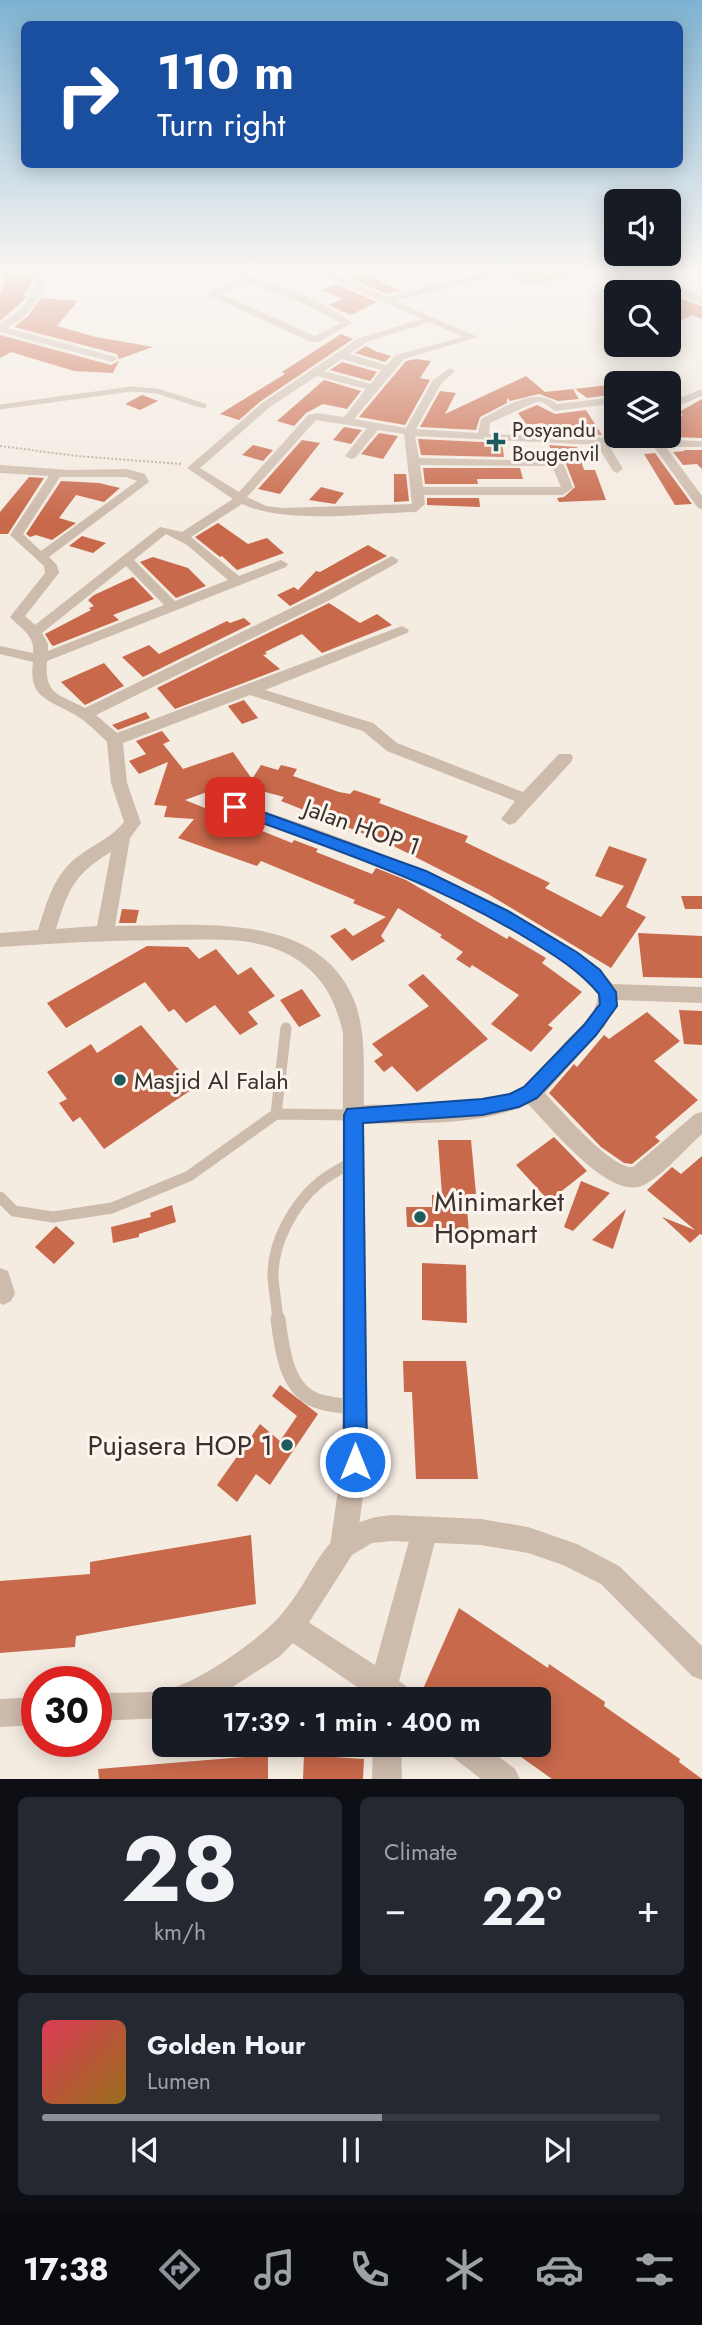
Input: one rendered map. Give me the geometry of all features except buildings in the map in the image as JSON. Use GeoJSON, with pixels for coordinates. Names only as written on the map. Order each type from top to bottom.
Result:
{"type":"FeatureCollection","features":[{"type":"Feature","properties":{"kind":"street"},"geometry":{"type":"LineString","coordinates":[[90,353],[112,359]]}},
{"type":"Feature","properties":{"kind":"street"},"geometry":{"type":"LineString","coordinates":[[343,353],[266,405],[193,468],[237,502],[263,509],[283,512],[409,510],[418,506],[415,461],[409,432],[437,382],[450,371]]}},
{"type":"Feature","properties":{"kind":"street"},"geometry":{"type":"LineString","coordinates":[[347,421],[388,369],[400,357],[415,353]]}},
{"type":"Feature","properties":{"kind":"street"},"geometry":{"type":"LineString","coordinates":[[340,355],[388,369]]}},
{"type":"Feature","properties":{"kind":"street"},"geometry":{"type":"LineString","coordinates":[[316,372],[373,388]]}},
{"type":"Feature","properties":{"kind":"street"},"geometry":{"type":"LineString","coordinates":[[681,401],[702,392]]}},
{"type":"Feature","properties":{"kind":"street"},"geometry":{"type":"LineString","coordinates":[[483,436],[485,421],[534,399],[545,398],[550,406],[555,408],[604,402]]}},
{"type":"Feature","properties":{"kind":"street"},"geometry":{"type":"LineString","coordinates":[[183,537],[237,502],[312,417],[320,416],[409,432],[541,441],[604,441]]}},
{"type":"Feature","properties":{"kind":"street"},"geometry":{"type":"LineString","coordinates":[[351,456],[375,426]]}},
{"type":"Feature","properties":{"kind":"street"},"geometry":{"type":"LineString","coordinates":[[541,441],[551,462]]}},
{"type":"Feature","properties":{"kind":"street"},"geometry":{"type":"LineString","coordinates":[[600,441],[617,470]]}},
{"type":"Feature","properties":{"kind":"street"},"geometry":{"type":"LineString","coordinates":[[681,444],[702,444]]}},
{"type":"Feature","properties":{"kind":"street"},"geometry":{"type":"LineString","coordinates":[[661,448],[702,505]]}},
{"type":"Feature","properties":{"kind":"street"},"geometry":{"type":"LineString","coordinates":[[415,461],[551,462],[558,465],[566,486],[563,491],[418,491]]}},
{"type":"Feature","properties":{"kind":"street"},"geometry":{"type":"LineString","coordinates":[[0,469],[56,474],[127,473],[141,477],[143,482],[41,557]]}},
{"type":"Feature","properties":{"kind":"street"},"geometry":{"type":"LineString","coordinates":[[45,935],[59,895],[72,871],[122,836],[133,824],[119,783],[115,740],[85,714],[40,687],[41,644],[35,632],[17,617],[52,573],[50,565],[16,535],[56,474]]}},
{"type":"Feature","properties":{"kind":"street"},"geometry":{"type":"LineString","coordinates":[[35,632],[164,530],[183,537],[237,581]]}},
{"type":"Feature","properties":{"kind":"street"},"geometry":{"type":"LineString","coordinates":[[127,560],[172,606]]}},
{"type":"Feature","properties":{"kind":"street"},"geometry":{"type":"LineString","coordinates":[[85,714],[330,594],[392,560]]}},
{"type":"Feature","properties":{"kind":"street"},"geometry":{"type":"LineString","coordinates":[[0,650],[40,659],[281,564]]}},
{"type":"Feature","properties":{"kind":"street"},"geometry":{"type":"LineString","coordinates":[[115,740],[401,630]]}},
{"type":"Feature","properties":{"kind":"street"},"geometry":{"type":"LineString","coordinates":[[250,690],[368,727],[392,747],[526,799]]}},
{"type":"Feature","properties":{"kind":"street"},"geometry":{"type":"LineString","coordinates":[[509,819],[565,758]]}},
{"type":"Feature","properties":{"kind":"street","name":"Jalan HOP 1"},"geometry":{"type":"LineString","coordinates":[[235,807],[420,875],[477,903],[572,958],[594,975],[608,992]]}},
{"type":"Feature","properties":{"kind":"street"},"geometry":{"type":"LineString","coordinates":[[105,933],[122,836]]}},
{"type":"Feature","properties":{"kind":"street"},"geometry":{"type":"LineString","coordinates":[[0,940],[105,933],[236,933],[270,939],[302,953],[327,974],[345,1001],[353,1033],[355,1462],[343,1546]]}},
{"type":"Feature","properties":{"kind":"street"},"geometry":{"type":"LineString","coordinates":[[354,1115],[482,1107],[513,1102],[530,1093],[590,1030],[608,1006],[608,992],[702,995]]}},
{"type":"Feature","properties":{"kind":"street"},"geometry":{"type":"LineString","coordinates":[[530,1093],[605,1167],[626,1178],[638,1177],[702,1121]]}},
{"type":"Feature","properties":{"kind":"street"},"geometry":{"type":"LineString","coordinates":[[209,1687],[269,1647],[291,1625],[343,1546],[368,1530],[392,1528],[481,1532],[516,1538],[568,1553],[610,1575],[702,1666]]}},
{"type":"Feature","properties":{"kind":"street"},"geometry":{"type":"LineString","coordinates":[[391,1687],[425,1530]]}},
{"type":"Feature","properties":{"kind":"street"},"geometry":{"type":"LineString","coordinates":[[291,1625],[378,1687]]}},
{"type":"Feature","properties":{"kind":"street"},"geometry":{"type":"LineString","coordinates":[[112,1706],[152,1705]]}},
{"type":"Feature","properties":{"kind":"street"},"geometry":{"type":"LineString","coordinates":[[0,1713],[21,1712]]}},
{"type":"Feature","properties":{"kind":"street"},"geometry":{"type":"LineString","coordinates":[[387,1757],[387,1779]]}},
{"type":"Feature","properties":{"kind":"street"},"geometry":{"type":"LineString","coordinates":[[476,1757],[505,1779]]}},
{"type":"Feature","properties":{"kind":"lane"},"geometry":{"type":"LineString","coordinates":[[0,407],[131,389],[157,391],[204,406]]}},
{"type":"Feature","properties":{"kind":"lane"},"geometry":{"type":"LineString","coordinates":[[276,1114],[286,1028]]}},
{"type":"Feature","properties":{"kind":"lane"},"geometry":{"type":"LineString","coordinates":[[0,1197],[14,1211],[53,1217],[112,1208],[189,1176],[276,1114],[354,1115]]}},
{"type":"Feature","properties":{"kind":"lane"},"geometry":{"type":"LineString","coordinates":[[354,1162],[322,1180],[306,1195],[292,1215],[280,1241],[273,1275],[281,1346],[291,1381],[318,1402],[355,1407]]}},
{"type":"Feature","properties":{"kind":"path"},"geometry":{"type":"LineString","coordinates":[[0,446],[98,458],[164,460],[193,468]]}},
{"type":"Feature","properties":{"kind":"place","name":"Posyandu Bougenvil"},"geometry":{"type":"Point","coordinates":[496,442]}},
{"type":"Feature","properties":{"kind":"place","name":"Masjid Al Falah"},"geometry":{"type":"Point","coordinates":[120,1080]}},
{"type":"Feature","properties":{"kind":"place","name":"Minimarket Hopmart"},"geometry":{"type":"Point","coordinates":[420,1217]}},
{"type":"Feature","properties":{"kind":"place","name":"Pujasera HOP 1"},"geometry":{"type":"Point","coordinates":[287,1445]}},
{"type":"Feature","properties":{"kind":"route"},"geometry":{"type":"LineString","coordinates":[[235,807],[420,875],[502,915],[572,958],[594,975],[608,992],[608,1006],[590,1030],[530,1093],[513,1102],[422,1112],[354,1115],[355,1462]]}}]}
